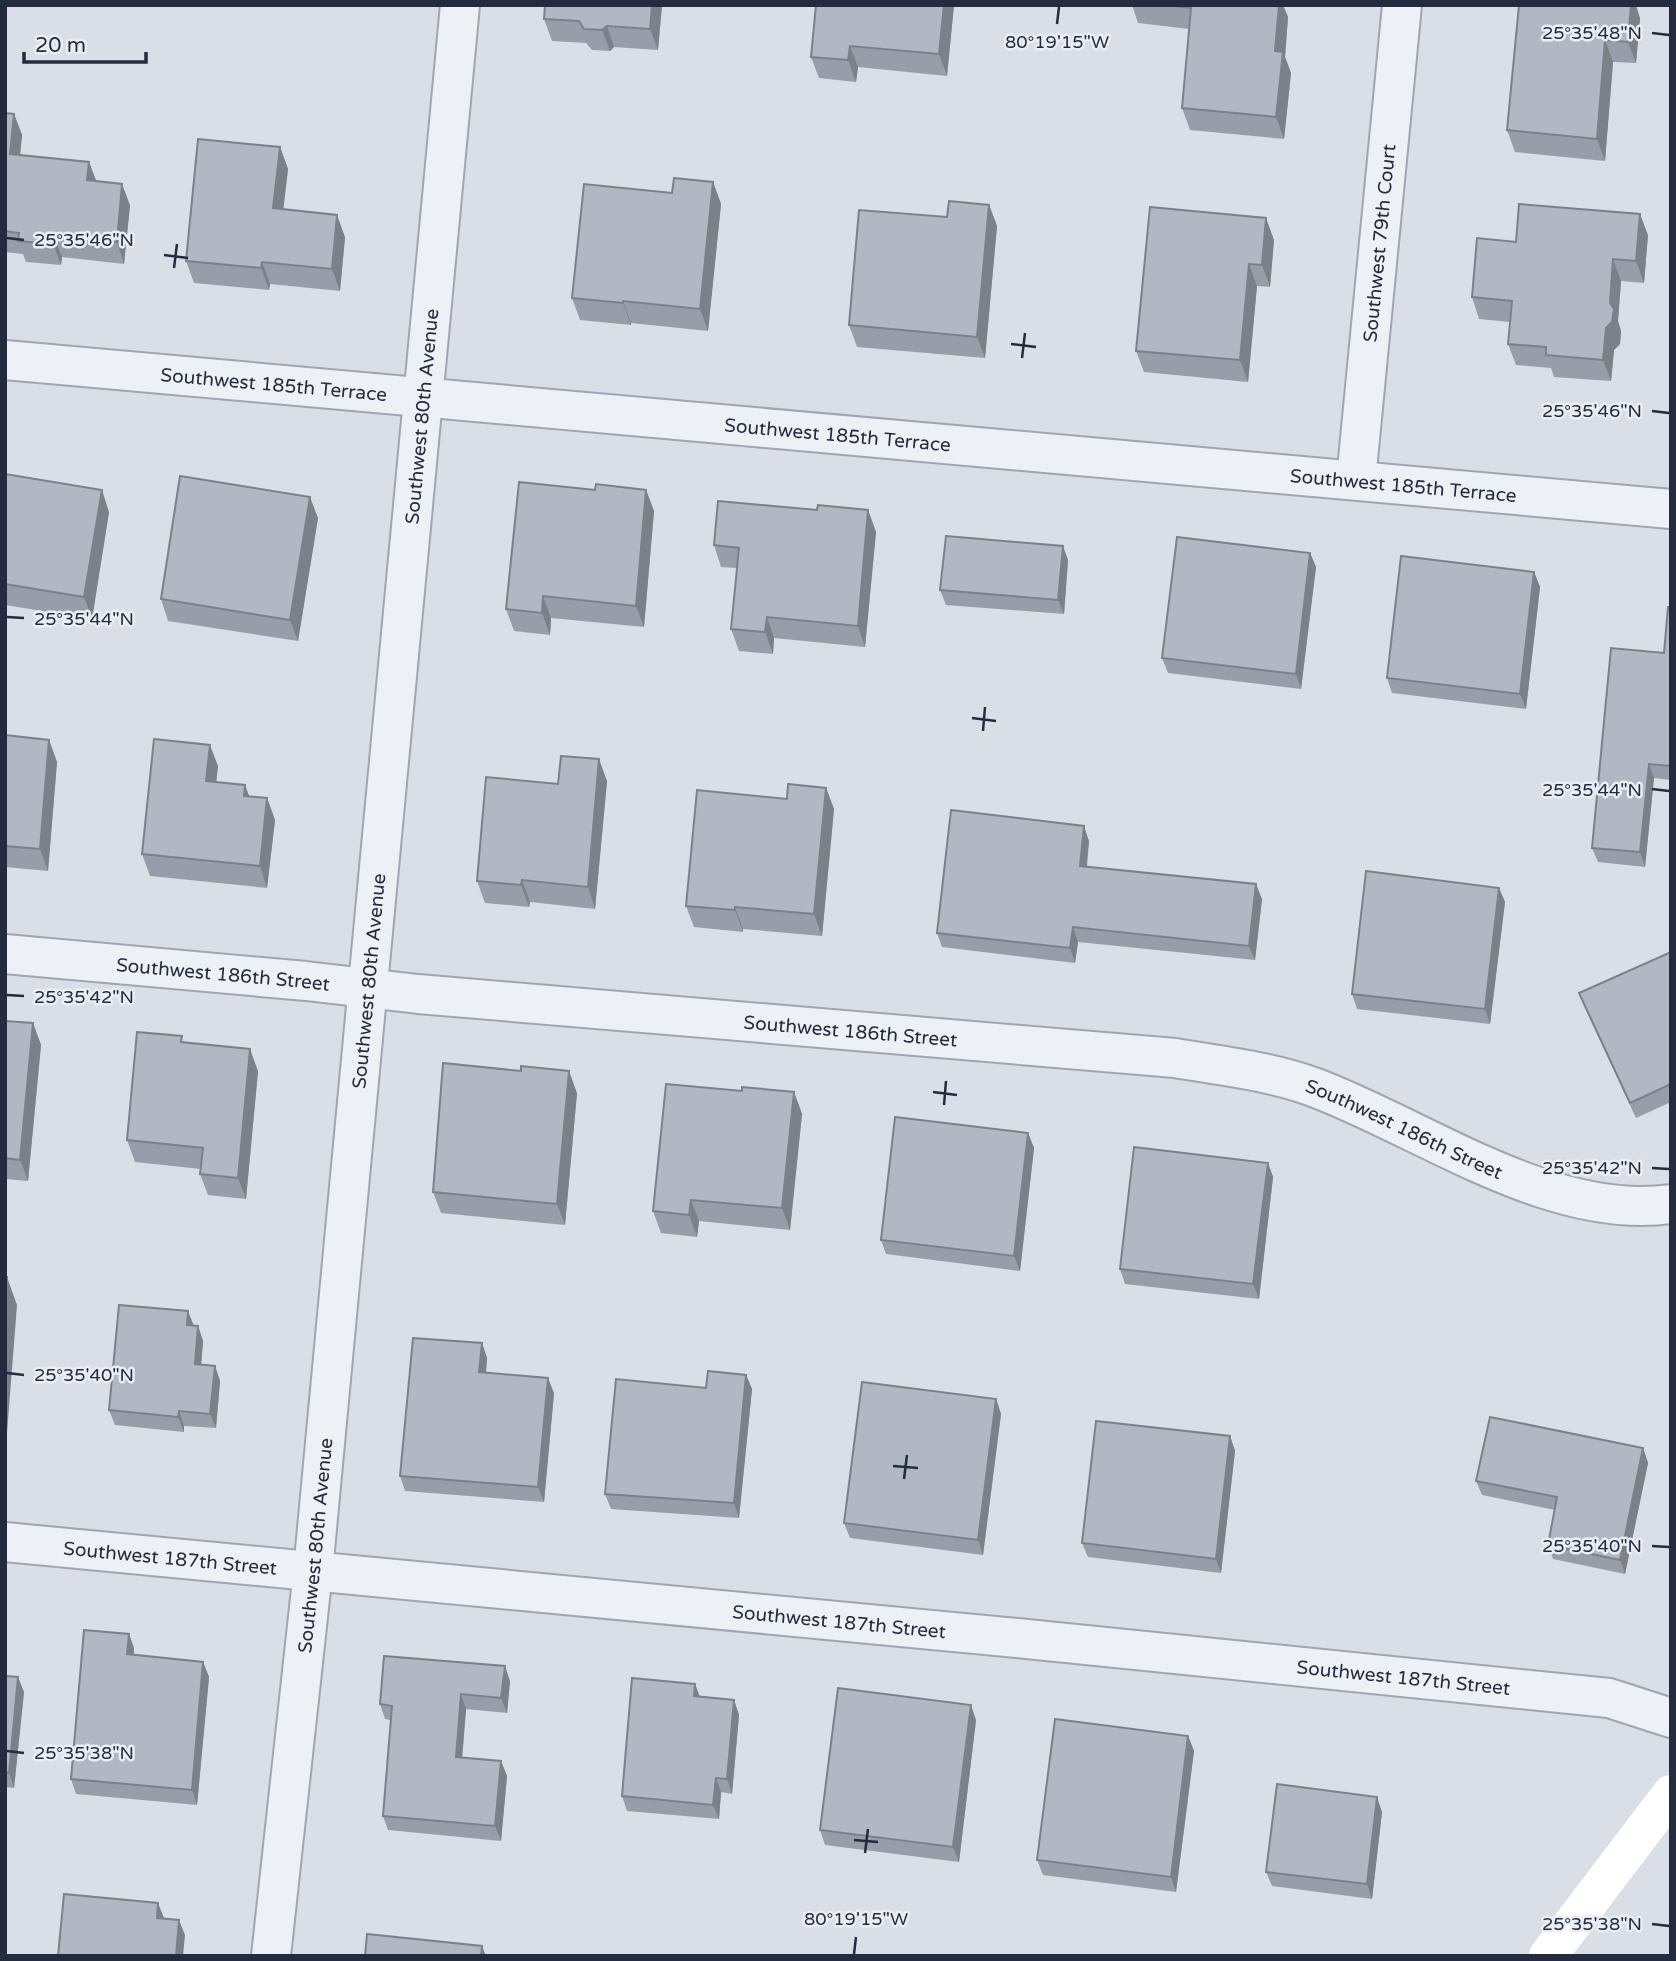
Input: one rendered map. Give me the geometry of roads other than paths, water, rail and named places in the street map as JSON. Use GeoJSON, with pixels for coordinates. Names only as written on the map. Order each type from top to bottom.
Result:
{"type":"FeatureCollection","features":[{"type":"Feature","properties":{"kind":"main road"},"geometry":{"type":"LineString","coordinates":[[1548,1956],[1671,1794]]}},
{"type":"Feature","properties":{"kind":"street","name":"Southwest 80th Avenue"},"geometry":{"type":"LineString","coordinates":[[271,1956],[313,1571],[460,5]]}},
{"type":"Feature","properties":{"kind":"street","name":"Southwest 79th Court"},"geometry":{"type":"LineString","coordinates":[[1356,480],[1402,5]]}},
{"type":"Feature","properties":{"kind":"street","name":"Southwest 185th Terrace"},"geometry":{"type":"LineString","coordinates":[[5,360],[1671,509]]}},
{"type":"Feature","properties":{"kind":"street","name":"Southwest 186th Street"},"geometry":{"type":"LineString","coordinates":[[5,954],[306,981],[418,994],[1175,1058],[1272,1075],[1314,1087],[1389,1119],[1499,1172],[1540,1187],[1583,1199],[1622,1205],[1671,1204]]}},
{"type":"Feature","properties":{"kind":"street","name":"Southwest 187th Street"},"geometry":{"type":"LineString","coordinates":[[5,1542],[1013,1637],[1609,1698],[1671,1718]]}}]}
